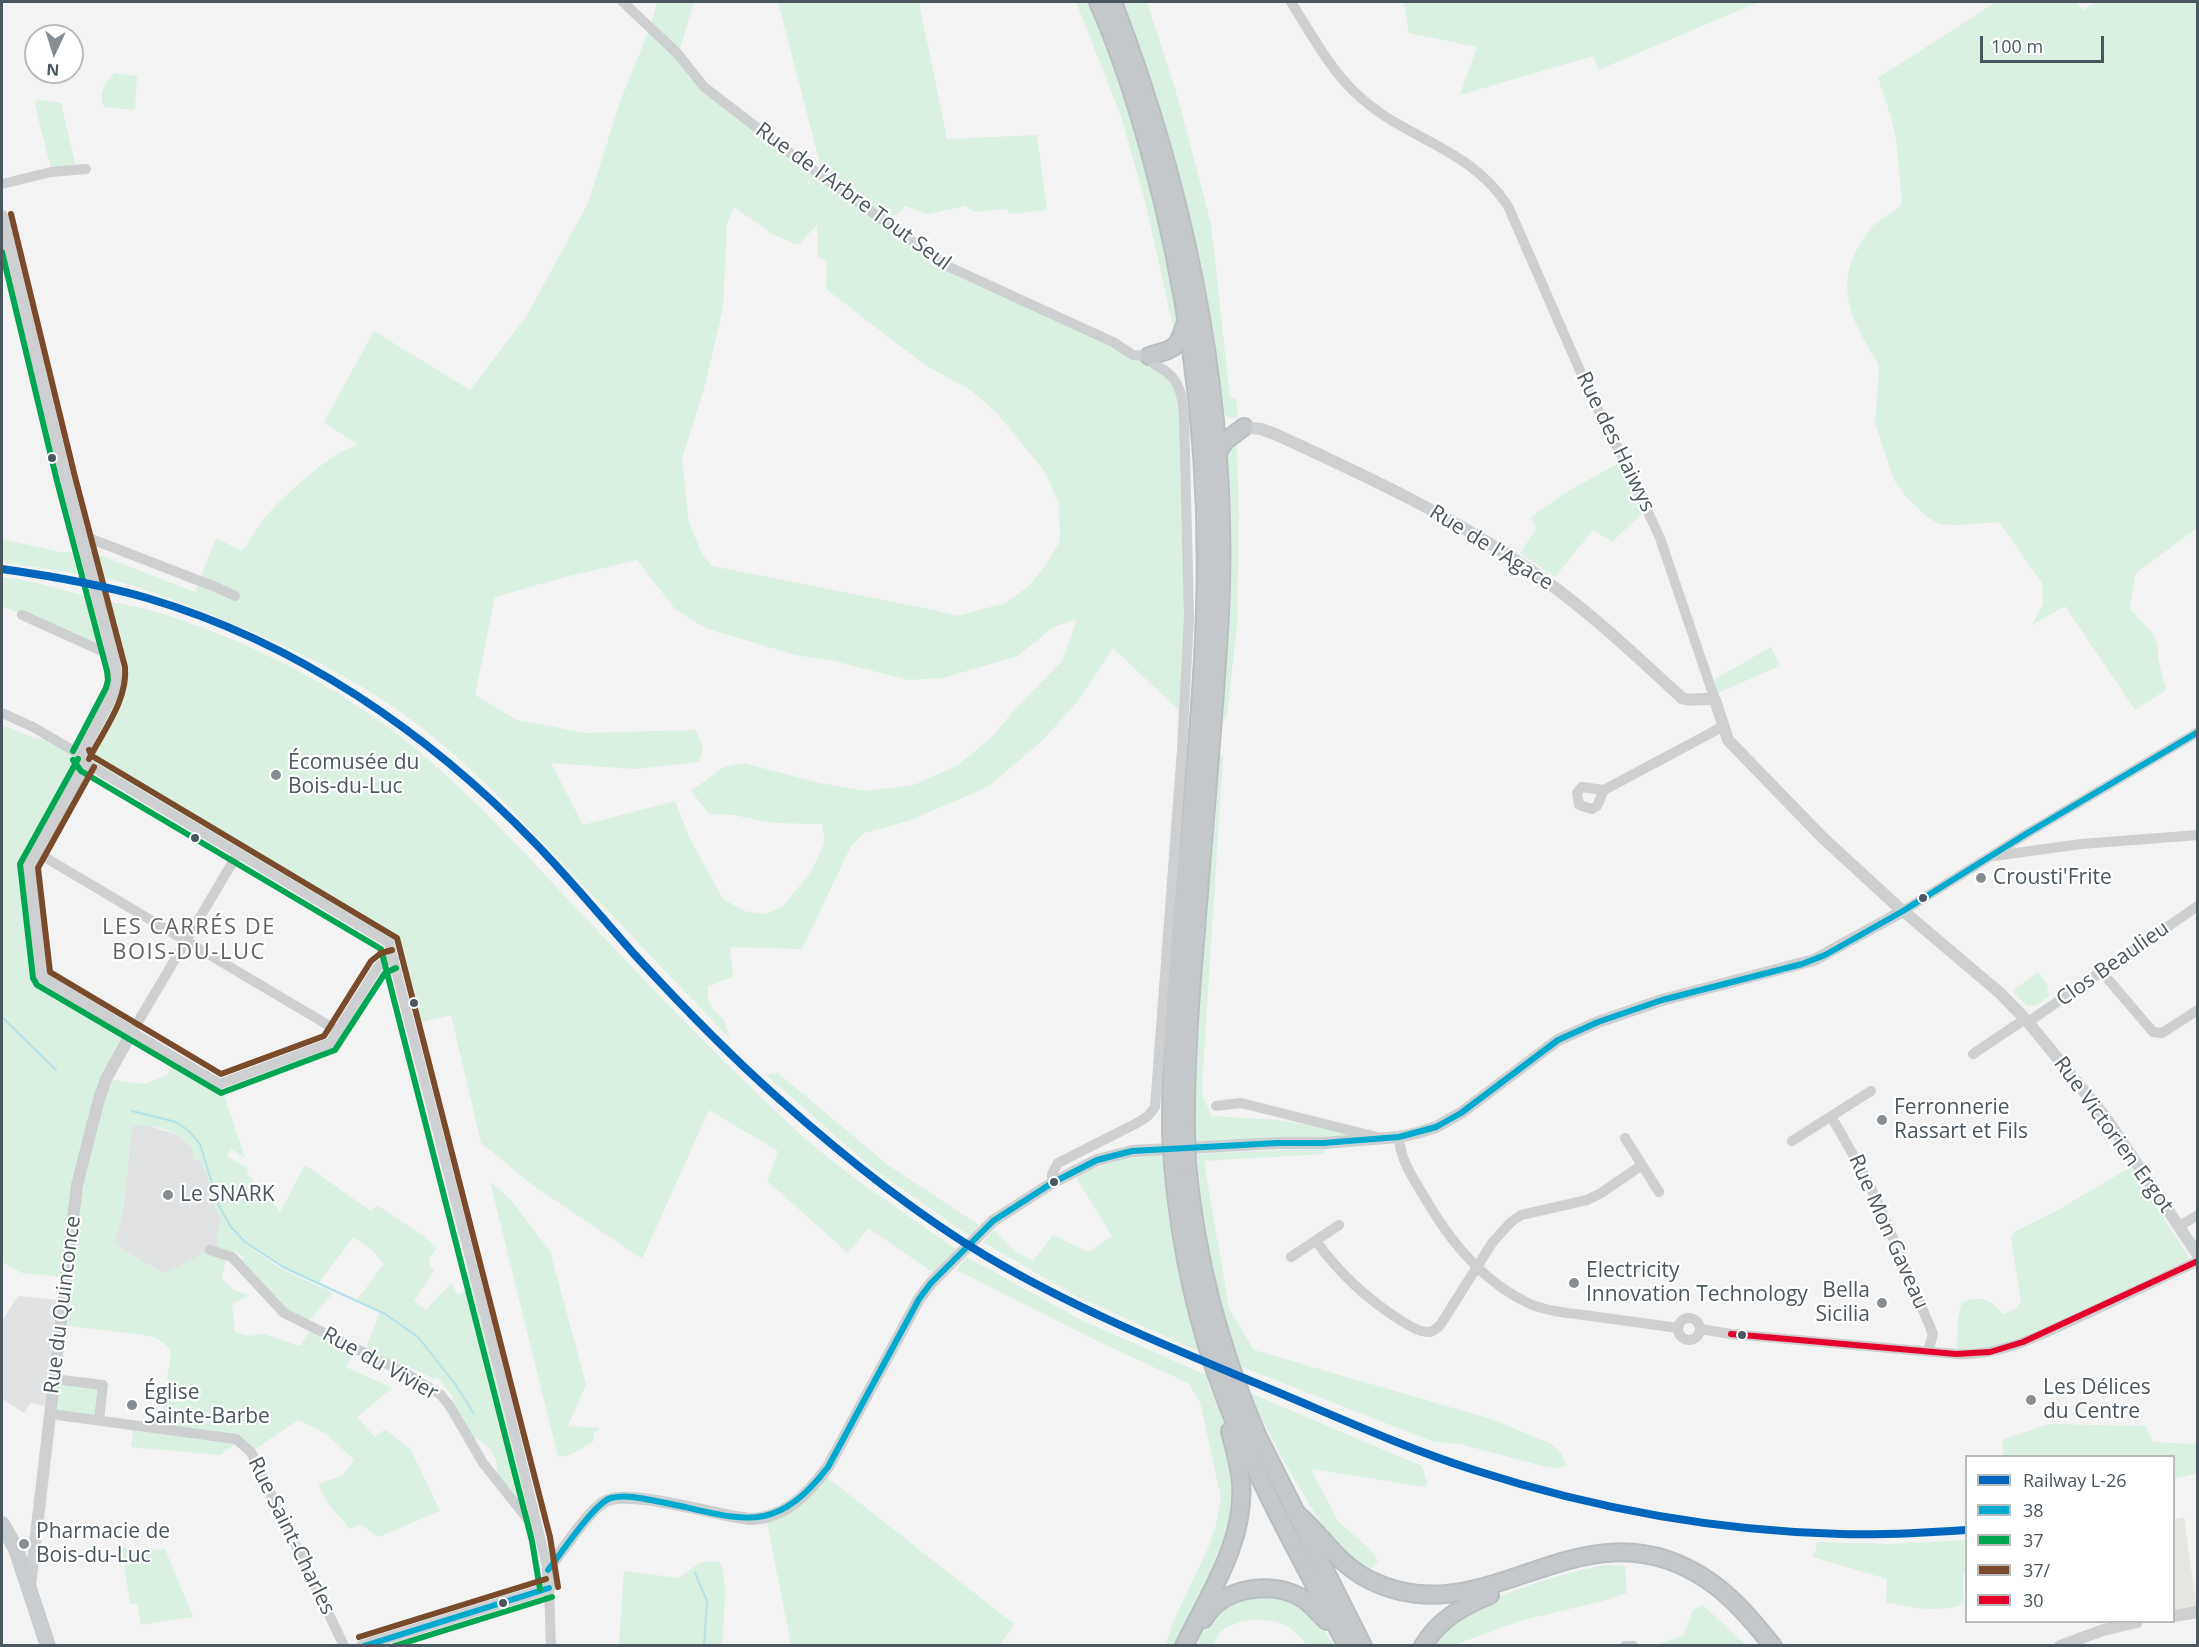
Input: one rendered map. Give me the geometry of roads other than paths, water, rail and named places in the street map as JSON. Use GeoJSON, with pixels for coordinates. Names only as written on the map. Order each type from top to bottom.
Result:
{"type":"FeatureCollection","features":[{"type":"Feature","properties":{"kind":"highway"},"geometry":{"type":"LineString","coordinates":[[1098,2],[1139,114],[1174,252],[1194,368],[1203,456],[1206,523],[1205,611],[1173,1035],[1180,1164],[1178,1215],[1186,1263],[1205,1335],[1225,1397],[1242,1439],[1343,1639]]}},
{"type":"Feature","properties":{"kind":"highway"},"geometry":{"type":"LineString","coordinates":[[1113,2],[1153,112],[1176,196],[1201,318],[1217,454],[1220,613],[1179,1132]]}},
{"type":"Feature","properties":{"kind":"highway"},"geometry":{"type":"LineString","coordinates":[[1149,356],[1173,349],[1179,344],[1187,319]]}},
{"type":"Feature","properties":{"kind":"highway"},"geometry":{"type":"LineString","coordinates":[[1149,356],[1174,355],[1194,368]]}},
{"type":"Feature","properties":{"kind":"highway"},"geometry":{"type":"LineString","coordinates":[[1213,413],[1225,422],[1244,427]]}},
{"type":"Feature","properties":{"kind":"highway"},"geometry":{"type":"LineString","coordinates":[[1217,454],[1225,441],[1244,427]]}},
{"type":"Feature","properties":{"kind":"highway"},"geometry":{"type":"LineString","coordinates":[[1180,1164],[1192,1212],[1200,1261],[1222,1342],[1244,1404],[1295,1512],[1363,1646]]}},
{"type":"Feature","properties":{"kind":"highway"},"geometry":{"type":"LineString","coordinates":[[1184,1646],[1226,1563],[1238,1524],[1241,1480],[1227,1418],[1225,1397]]}},
{"type":"Feature","properties":{"kind":"highway"},"geometry":{"type":"LineString","coordinates":[[1295,1512],[1309,1523],[1334,1555],[1351,1569],[1369,1580],[1413,1594],[1440,1596],[1465,1593],[1482,1589],[1533,1569],[1589,1554],[1629,1551],[1664,1558],[1695,1571],[1711,1582],[1743,1611],[1773,1646]]}},
{"type":"Feature","properties":{"kind":"highway"},"geometry":{"type":"LineString","coordinates":[[1423,1646],[1434,1629],[1444,1620],[1473,1602],[1568,1566],[1609,1558],[1659,1564],[1687,1576],[1738,1616],[1763,1646]]}},
{"type":"Feature","properties":{"kind":"highway"},"geometry":{"type":"LineString","coordinates":[[1191,1646],[1206,1616],[1218,1602],[1231,1595],[1259,1588],[1273,1588],[1296,1595],[1317,1609],[1343,1639]]}},
{"type":"Feature","properties":{"kind":"main road"},"geometry":{"type":"LineString","coordinates":[[2,1524],[16,1549],[48,1646]]}},
{"type":"Feature","properties":{"kind":"street","name":"Rue de l'Arbre Tout Seul"},"geometry":{"type":"LineString","coordinates":[[623,2],[678,54],[712,93],[786,150],[945,265],[1113,342],[1133,355],[1149,356]]}},
{"type":"Feature","properties":{"kind":"street","name":"Rue des Haiwys"},"geometry":{"type":"LineString","coordinates":[[1291,2],[1327,59],[1362,99],[1406,129],[1470,165],[1486,178],[1508,206],[1592,398],[1660,538],[1728,740],[1823,838],[1903,911]]}},
{"type":"Feature","properties":{"kind":"street"},"geometry":{"type":"LineString","coordinates":[[2,184],[51,171],[86,169]]}},
{"type":"Feature","properties":{"kind":"street"},"geometry":{"type":"LineString","coordinates":[[2,216],[96,596],[113,656],[117,681],[84,759],[29,866],[42,977],[220,1084],[330,1043],[378,967],[394,958]]}},
{"type":"Feature","properties":{"kind":"street"},"geometry":{"type":"LineString","coordinates":[[1052,1183],[1052,1174],[1058,1163],[1137,1123],[1148,1116],[1155,1107],[1182,750],[1189,617],[1182,392],[1170,375],[1153,364],[1149,356]]}},
{"type":"Feature","properties":{"kind":"street","name":"Rue de l'Agace"},"geometry":{"type":"LineString","coordinates":[[1244,427],[1275,434],[1438,513],[1534,572],[1567,596],[1682,698],[1715,700]]}},
{"type":"Feature","properties":{"kind":"street"},"geometry":{"type":"LineString","coordinates":[[81,535],[235,596]]}},
{"type":"Feature","properties":{"kind":"street"},"geometry":{"type":"LineString","coordinates":[[22,615],[113,656]]}},
{"type":"Feature","properties":{"kind":"street"},"geometry":{"type":"LineString","coordinates":[[2,713],[33,727],[389,943],[542,1539],[548,1570],[551,1646]]}},
{"type":"Feature","properties":{"kind":"street"},"geometry":{"type":"LineString","coordinates":[[1604,790],[1722,727]]}},
{"type":"Feature","properties":{"kind":"street"},"geometry":{"type":"LineString","coordinates":[[548,1570],[592,1513],[603,1502],[611,1498],[634,1497],[749,1519],[767,1517],[790,1507],[812,1487],[828,1467],[909,1315],[925,1291],[986,1228],[1007,1211],[1052,1183],[1097,1160],[1131,1151],[1278,1143],[1323,1143],[1399,1137],[1436,1127],[1461,1113],[1558,1040],[1575,1031],[1662,1000],[1814,960],[1903,911],[1988,857],[2198,732]]}},
{"type":"Feature","properties":{"kind":"street"},"geometry":{"type":"LineString","coordinates":[[1988,857],[2081,844],[2198,835]]}},
{"type":"Feature","properties":{"kind":"street"},"geometry":{"type":"LineString","coordinates":[[36,852],[338,1031]]}},
{"type":"Feature","properties":{"kind":"street"},"geometry":{"type":"LineString","coordinates":[[132,1032],[238,853]]}},
{"type":"Feature","properties":{"kind":"street","name":"Clos Beaulieu"},"geometry":{"type":"LineString","coordinates":[[2026,1020],[2198,906]]}},
{"type":"Feature","properties":{"kind":"street","name":"Rue Victorien Ergot"},"geometry":{"type":"LineString","coordinates":[[1903,911],[2000,993],[2026,1020],[2106,1118],[2198,1255]]}},
{"type":"Feature","properties":{"kind":"street"},"geometry":{"type":"LineString","coordinates":[[2101,971],[2153,1032],[2162,1033],[2198,1010]]}},
{"type":"Feature","properties":{"kind":"street"},"geometry":{"type":"LineString","coordinates":[[1974,1054],[2026,1020]]}},
{"type":"Feature","properties":{"kind":"street","name":"Rue du Quinconce"},"geometry":{"type":"LineString","coordinates":[[30,1588],[77,1185],[93,1118],[106,1079],[132,1032]]}},
{"type":"Feature","properties":{"kind":"street"},"geometry":{"type":"LineString","coordinates":[[1792,1141],[1871,1091]]}},
{"type":"Feature","properties":{"kind":"street"},"geometry":{"type":"LineString","coordinates":[[1216,1106],[1241,1104],[1383,1138]]}},
{"type":"Feature","properties":{"kind":"street","name":"Rue Mon Gaveau"},"geometry":{"type":"LineString","coordinates":[[1832,1116],[1883,1214],[1933,1334],[1928,1351]]}},
{"type":"Feature","properties":{"kind":"street"},"geometry":{"type":"LineString","coordinates":[[1399,1137],[1403,1160],[1434,1214],[1461,1251],[1478,1269],[1514,1295],[1543,1308],[1678,1328]]}},
{"type":"Feature","properties":{"kind":"street"},"geometry":{"type":"LineString","coordinates":[[1625,1138],[1659,1192]]}},
{"type":"Feature","properties":{"kind":"street"},"geometry":{"type":"LineString","coordinates":[[1316,1241],[1325,1255],[1357,1289],[1383,1309],[1423,1331],[1436,1329],[1442,1324],[1498,1236],[1521,1215],[1587,1200],[1642,1165]]}},
{"type":"Feature","properties":{"kind":"street"},"geometry":{"type":"LineString","coordinates":[[2179,1226],[2198,1215]]}},
{"type":"Feature","properties":{"kind":"street"},"geometry":{"type":"LineString","coordinates":[[1292,1257],[1339,1225]]}},
{"type":"Feature","properties":{"kind":"street","name":"Rue du Vivier"},"geometry":{"type":"LineString","coordinates":[[210,1250],[232,1257],[284,1313],[407,1374],[441,1395],[483,1462],[542,1539]]}},
{"type":"Feature","properties":{"kind":"street"},"geometry":{"type":"LineString","coordinates":[[1700,1329],[1731,1334],[1965,1354],[2006,1348],[2051,1330],[2198,1261]]}},
{"type":"Feature","properties":{"kind":"street"},"geometry":{"type":"LineString","coordinates":[[1688,1318],[1698,1322],[1700,1329],[1698,1336],[1688,1340],[1681,1338],[1678,1328],[1681,1321],[1688,1318]]}},
{"type":"Feature","properties":{"kind":"street"},"geometry":{"type":"LineString","coordinates":[[54,1379],[103,1385],[99,1420]]}},
{"type":"Feature","properties":{"kind":"street","name":"Rue Saint-Charles"},"geometry":{"type":"LineString","coordinates":[[50,1414],[236,1438],[251,1452],[344,1646]]}},
{"type":"Feature","properties":{"kind":"street"},"geometry":{"type":"LineString","coordinates":[[362,1646],[549,1588]]}},
{"type":"Feature","properties":{"kind":"street"},"geometry":{"type":"LineString","coordinates":[[2175,1616],[2198,1612]]}},
{"type":"Feature","properties":{"kind":"street"},"geometry":{"type":"LineString","coordinates":[[2060,1646],[2103,1630],[2133,1623]]}},
{"type":"Feature","properties":{"kind":"street"},"geometry":{"type":"LineString","coordinates":[[1625,1646],[1633,1646]]}},
{"type":"Feature","properties":{"kind":"waterway"},"geometry":{"type":"LineString","coordinates":[[2,1017],[56,1070]]}},
{"type":"Feature","properties":{"kind":"waterway"},"geometry":{"type":"LineString","coordinates":[[132,1111],[176,1122],[189,1131],[200,1144],[219,1206],[231,1227],[245,1242],[283,1267],[385,1314],[418,1337],[456,1385],[474,1414]]}},
{"type":"Feature","properties":{"kind":"waterway"},"geometry":{"type":"LineString","coordinates":[[695,1573],[707,1601],[704,1646]]}},
{"type":"Feature","properties":{"kind":"rail line","name":"L-26"},"geometry":{"type":"LineString","coordinates":[[2,569],[111,589],[147,598],[202,617],[255,639],[357,696],[451,764],[494,803],[549,857],[634,954],[704,1028],[759,1081],[827,1141],[904,1202],[958,1239],[1019,1275],[1087,1310],[1192,1357],[1394,1441],[1474,1470],[1564,1496],[1655,1515],[1794,1532],[1903,1534],[1965,1530]]}},
{"type":"Feature","properties":{"kind":"place","name":"Écomusée du Bois-du-Luc"},"geometry":{"type":"Point","coordinates":[276,775]}},
{"type":"Feature","properties":{"kind":"place","name":"Crousti'Frite"},"geometry":{"type":"Point","coordinates":[1981,878]}},
{"type":"Feature","properties":{"kind":"place","name":"Ferronnerie Rassart et Fils"},"geometry":{"type":"Point","coordinates":[1882,1120]}},
{"type":"Feature","properties":{"kind":"place","name":"Le SNARK"},"geometry":{"type":"Point","coordinates":[168,1195]}},
{"type":"Feature","properties":{"kind":"place","name":"Electricity Innovation Technology"},"geometry":{"type":"Point","coordinates":[1574,1283]}},
{"type":"Feature","properties":{"kind":"place","name":"Bella Sicilia"},"geometry":{"type":"Point","coordinates":[1882,1303]}},
{"type":"Feature","properties":{"kind":"place","name":"Les Délices du Centre"},"geometry":{"type":"Point","coordinates":[2031,1400]}},
{"type":"Feature","properties":{"kind":"place","name":"Église Sainte-Barbe"},"geometry":{"type":"Point","coordinates":[132,1405]}},
{"type":"Feature","properties":{"kind":"place","name":"Pharmacie de Bois-du-Luc"},"geometry":{"type":"Point","coordinates":[24,1544]}},
{"type":"Feature","properties":{"kind":"district","name":"LES CARRÉS DE BOIS-DU-LUC"},"geometry":{"type":"Point","coordinates":[189,940]}}]}
